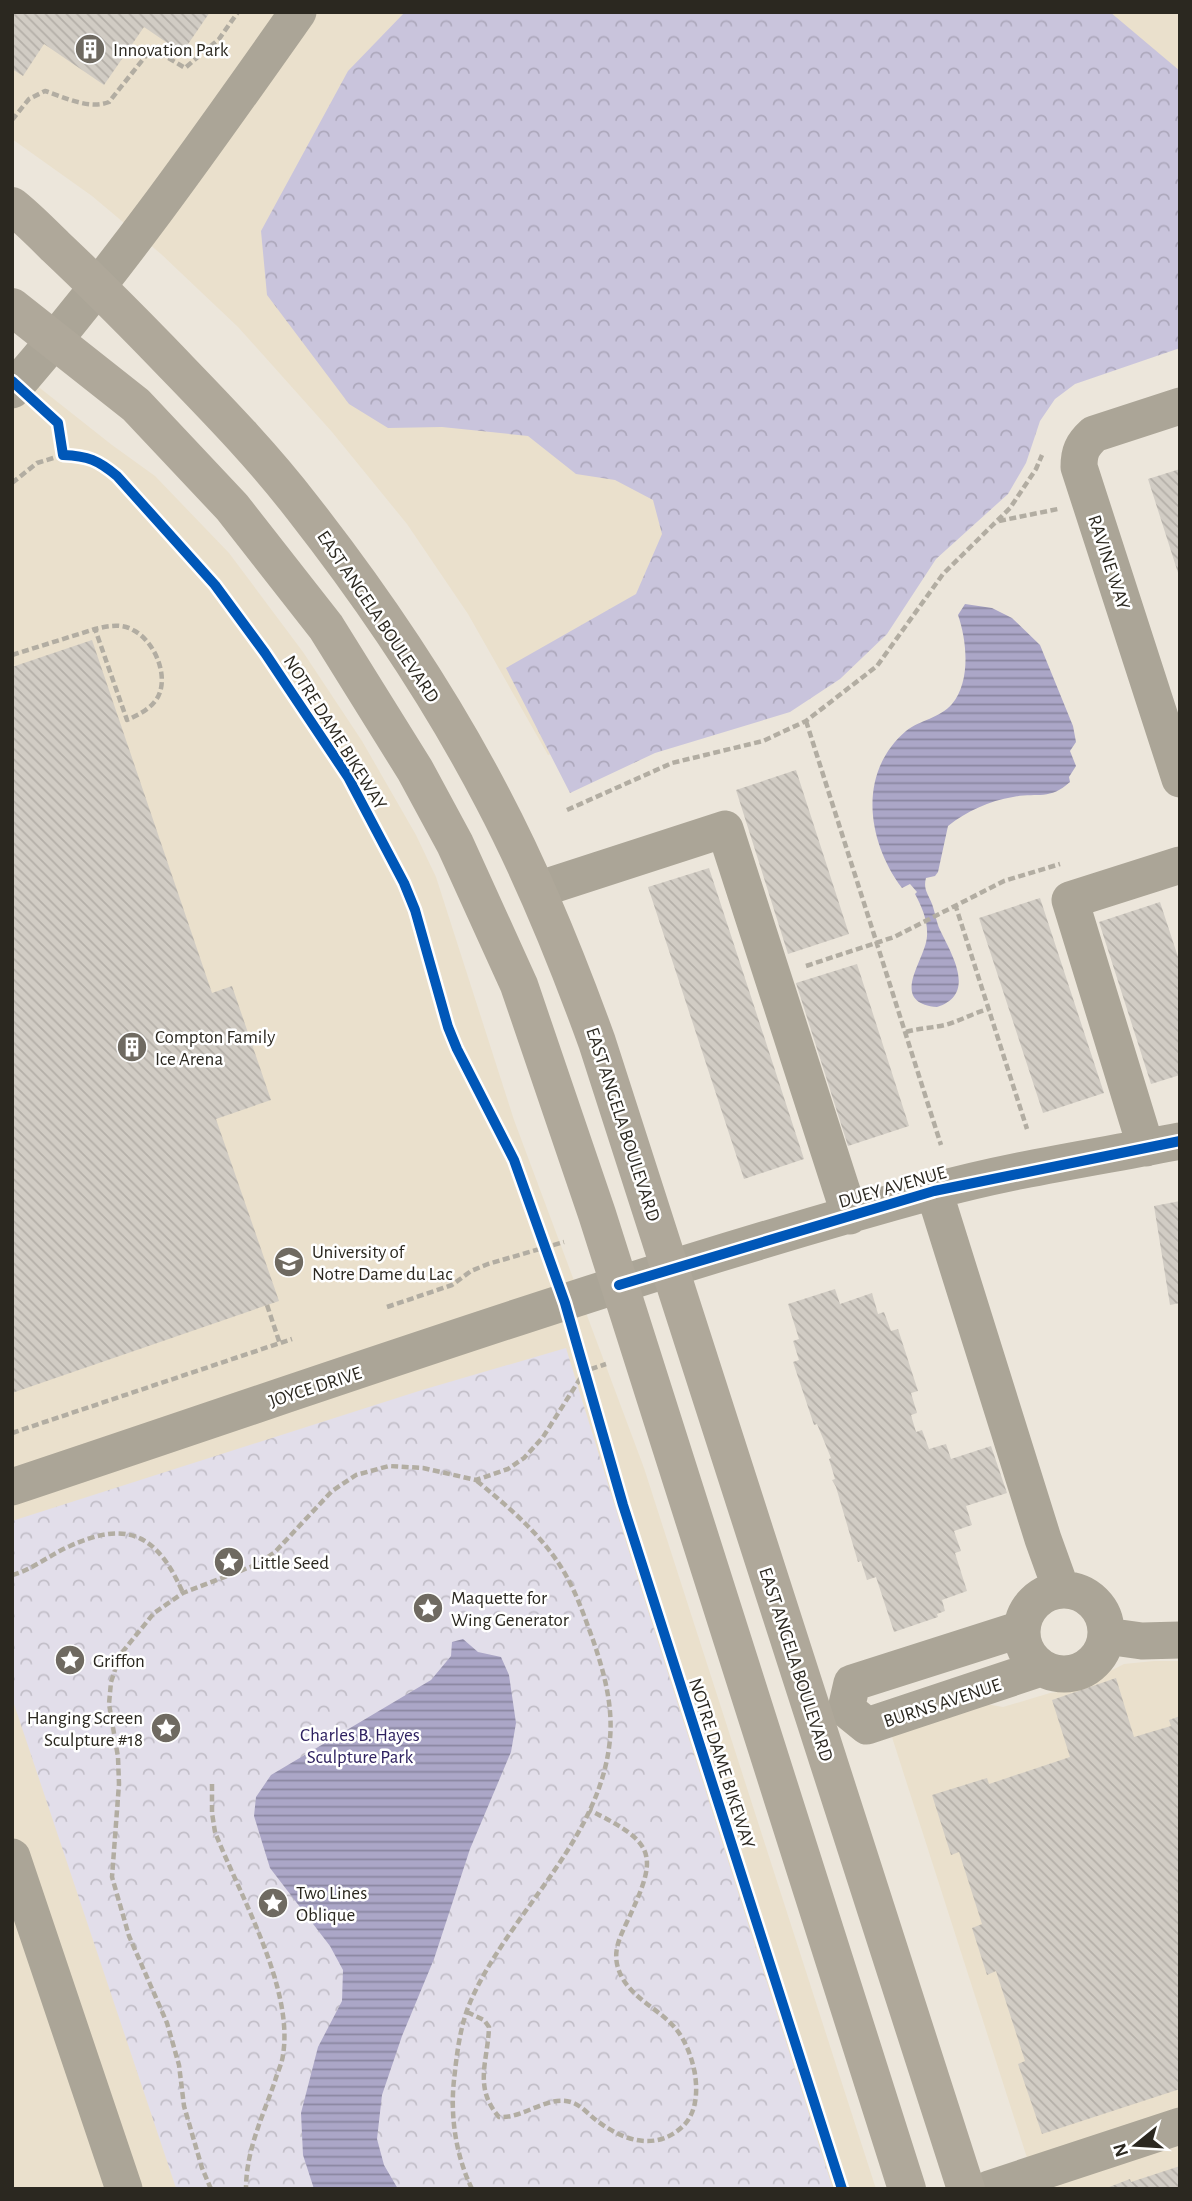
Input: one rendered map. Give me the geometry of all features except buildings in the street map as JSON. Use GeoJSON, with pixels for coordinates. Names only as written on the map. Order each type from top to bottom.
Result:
{"type":"FeatureCollection","features":[{"type":"Feature","properties":{"kind":"main road","name":"EAST ANGELA BOULEVARD"},"geometry":{"type":"LineString","coordinates":[[12,206],[99,286],[262,458],[302,505],[364,589],[454,729],[494,800],[569,963],[671,1269],[831,1714],[966,2189]]}},
{"type":"Feature","properties":{"kind":"main road"},"geometry":{"type":"LineString","coordinates":[[12,307],[136,405],[232,507],[326,628],[395,736],[455,844],[519,985],[597,1214],[907,2189]]}},
{"type":"Feature","properties":{"kind":"street"},"geometry":{"type":"LineString","coordinates":[[12,390],[56,340],[136,238],[298,12]]}},
{"type":"Feature","properties":{"kind":"street","name":"RAVINE WAY"},"geometry":{"type":"LineString","coordinates":[[1180,406],[1094,434],[1083,444],[1079,454],[1079,467],[1180,779]]}},
{"type":"Feature","properties":{"kind":"street"},"geometry":{"type":"LineString","coordinates":[[537,890],[725,829],[850,1216]]}},
{"type":"Feature","properties":{"kind":"street"},"geometry":{"type":"LineString","coordinates":[[1163,1144],[1070,900],[1180,865]]}},
{"type":"Feature","properties":{"kind":"street","name":"DUEY AVENUE"},"geometry":{"type":"LineString","coordinates":[[619,1285],[934,1191],[1163,1144]]}},
{"type":"Feature","properties":{"kind":"street"},"geometry":{"type":"LineString","coordinates":[[934,1191],[1042,1539],[1061,1589]]}},
{"type":"Feature","properties":{"kind":"street","name":"JOYCE DRIVE"},"geometry":{"type":"LineString","coordinates":[[12,1487],[619,1285]]}},
{"type":"Feature","properties":{"kind":"street"},"geometry":{"type":"LineString","coordinates":[[1061,1589],[1085,1595],[1095,1602],[1106,1624],[1103,1648],[1087,1667],[1065,1674],[1052,1673],[1041,1668],[1026,1651],[1021,1629],[1023,1617],[1038,1597],[1061,1589]]}},
{"type":"Feature","properties":{"kind":"street"},"geometry":{"type":"LineString","coordinates":[[831,1714],[852,1684],[1021,1629]]}},
{"type":"Feature","properties":{"kind":"street"},"geometry":{"type":"LineString","coordinates":[[1106,1636],[1142,1641],[1180,1640]]}},
{"type":"Feature","properties":{"kind":"street","name":"BURNS AVENUE"},"geometry":{"type":"LineString","coordinates":[[831,1714],[867,1726],[1041,1668]]}},
{"type":"Feature","properties":{"kind":"street"},"geometry":{"type":"LineString","coordinates":[[12,1857],[124,2189]]}},
{"type":"Feature","properties":{"kind":"street"},"geometry":{"type":"LineString","coordinates":[[989,2189],[1180,2126]]}},
{"type":"Feature","properties":{"kind":"path"},"geometry":{"type":"LineString","coordinates":[[12,120],[29,99],[45,91],[100,106],[109,102],[152,48],[185,68],[219,39],[238,12]]}},
{"type":"Feature","properties":{"kind":"path"},"geometry":{"type":"LineString","coordinates":[[12,484],[37,463],[62,449],[78,456]]}},
{"type":"Feature","properties":{"kind":"path"},"geometry":{"type":"LineString","coordinates":[[567,810],[671,763],[763,741],[806,721],[877,666],[943,574],[1010,508],[1037,469],[1042,455]]}},
{"type":"Feature","properties":{"kind":"path"},"geometry":{"type":"LineString","coordinates":[[999,521],[1059,509]]}},
{"type":"Feature","properties":{"kind":"path"},"geometry":{"type":"LineString","coordinates":[[12,655],[95,629],[119,625],[133,629],[155,652],[161,682],[159,694],[151,705],[127,720],[95,629]]}},
{"type":"Feature","properties":{"kind":"path"},"geometry":{"type":"LineString","coordinates":[[806,721],[941,1145]]}},
{"type":"Feature","properties":{"kind":"path"},"geometry":{"type":"LineString","coordinates":[[955,904],[1027,1129]]}},
{"type":"Feature","properties":{"kind":"path"},"geometry":{"type":"LineString","coordinates":[[799,968],[877,943],[944,910]]}},
{"type":"Feature","properties":{"kind":"path"},"geometry":{"type":"LineString","coordinates":[[906,1032],[953,1023],[970,1013],[989,1009]]}},
{"type":"Feature","properties":{"kind":"path"},"geometry":{"type":"LineString","coordinates":[[387,1307],[452,1285],[471,1271],[543,1242],[564,1242]]}},
{"type":"Feature","properties":{"kind":"path"},"geometry":{"type":"LineString","coordinates":[[543,1242],[565,1303]]}},
{"type":"Feature","properties":{"kind":"path"},"geometry":{"type":"LineString","coordinates":[[267,1305],[280,1344]]}},
{"type":"Feature","properties":{"kind":"path"},"geometry":{"type":"LineString","coordinates":[[12,1433],[292,1339]]}},
{"type":"Feature","properties":{"kind":"path"},"geometry":{"type":"LineString","coordinates":[[581,1358],[586,1377]]}},
{"type":"Feature","properties":{"kind":"path"},"geometry":{"type":"LineString","coordinates":[[476,1480],[508,1469],[524,1458],[543,1437],[586,1377],[607,1364]]}},
{"type":"Feature","properties":{"kind":"path"},"geometry":{"type":"LineString","coordinates":[[211,2189],[184,2106],[179,2065],[167,2024],[129,1936],[112,1877],[119,1784],[118,1757],[109,1704],[111,1682],[120,1655],[154,1613],[183,1593],[258,1564],[275,1552],[332,1491],[356,1475],[389,1466],[423,1468],[476,1480],[524,1521],[547,1547],[569,1581],[598,1656],[610,1710],[610,1739],[604,1773],[589,1810],[566,1851],[491,1963],[467,2012],[457,2053],[453,2093],[459,2154],[472,2189]]}},
{"type":"Feature","properties":{"kind":"path"},"geometry":{"type":"LineString","coordinates":[[12,1574],[26,1571],[71,1545],[100,1535],[124,1533],[132,1534],[162,1554],[183,1593]]}},
{"type":"Feature","properties":{"kind":"path"},"geometry":{"type":"LineString","coordinates":[[212,1784],[215,1832],[277,1986],[285,2020],[283,2056],[253,2139],[246,2189]]}},
{"type":"Feature","properties":{"kind":"path"},"geometry":{"type":"LineString","coordinates":[[467,2012],[484,2020],[489,2027],[483,2071],[484,2089],[491,2107],[499,2117],[515,2116],[557,2101],[570,2102],[612,2132],[635,2142],[651,2142],[683,2127],[693,2112],[698,2095],[686,2048],[677,2031],[638,1999],[623,1981],[616,1963],[616,1944],[644,1884],[647,1859],[634,1835],[589,1810]]}},
{"type":"Feature","properties":{"kind":"shaded area"},"geometry":{"type":"Polygon","coordinates":[[[12,12],[1180,12],[1180,305],[1085,327],[653,725],[548,755],[468,614],[407,524],[332,432],[238,327],[161,254],[92,196],[12,139],[12,12]]]}},
{"type":"Feature","properties":{"kind":"shaded area","name":"University of Notre Dame du Lac"},"geometry":{"type":"Polygon","coordinates":[[[12,366],[155,476],[229,553],[303,652],[362,741],[416,835],[436,877],[514,1120],[644,1468],[876,2189],[12,2189],[12,366]]]}},
{"type":"Feature","properties":{"kind":"shaded area"},"geometry":{"type":"Polygon","coordinates":[[[965,604],[992,608],[1012,618],[1040,645],[1073,726],[1076,742],[1070,751],[1076,766],[1069,777],[1070,782],[1056,792],[995,801],[971,811],[948,826],[938,872],[935,876],[926,878],[925,885],[939,927],[955,962],[959,984],[949,1001],[937,1007],[922,1003],[914,997],[913,979],[925,946],[927,930],[915,894],[917,892],[910,884],[902,888],[881,850],[875,829],[874,787],[890,748],[906,731],[947,709],[958,695],[965,673],[965,649],[958,615],[965,604]]]}},
{"type":"Feature","properties":{"kind":"shaded area"},"geometry":{"type":"Polygon","coordinates":[[[463,1639],[478,1652],[501,1657],[509,1675],[516,1723],[511,1752],[470,1849],[434,1959],[402,2036],[382,2095],[377,2139],[384,2165],[398,2189],[314,2189],[303,2155],[301,2113],[318,2047],[342,2001],[343,1970],[330,1946],[270,1868],[254,1816],[256,1797],[271,1775],[431,1680],[451,1656],[452,1642],[463,1639]]]}},
{"type":"Feature","properties":{"kind":"shaded area"},"geometry":{"type":"Polygon","coordinates":[[[1180,1661],[1180,2189],[1037,2189],[891,1734],[986,1704],[1003,1707],[1066,1691],[1124,1664],[1180,1661]]]}},
{"type":"Feature","properties":{"kind":"green space"},"geometry":{"type":"Polygon","coordinates":[[[405,12],[1110,12],[1180,71],[1180,348],[1075,384],[1055,399],[1040,421],[1026,463],[1008,494],[936,559],[887,634],[840,679],[790,712],[655,753],[570,793],[506,668],[636,594],[662,534],[653,500],[615,480],[576,474],[528,436],[442,427],[388,428],[349,404],[267,295],[261,231],[348,71],[405,12]]]}},
{"type":"Feature","properties":{"kind":"green space","name":"Charles B. Hayes Sculpture Park"},"geometry":{"type":"Polygon","coordinates":[[[566,1348],[833,2189],[176,2188],[12,1698],[12,1521],[422,1390],[566,1348]]]}},
{"type":"Feature","properties":{"kind":"cycle path","name":"NOTRE DAME BIKEWAY"},"geometry":{"type":"LineString","coordinates":[[12,381],[58,423],[63,455],[92,460],[117,476],[215,585],[265,653],[348,777],[404,883],[415,910],[448,1027],[514,1160],[565,1303],[623,1505],[842,2189]]}},
{"type":"Feature","properties":{"kind":"cycle path"},"geometry":{"type":"LineString","coordinates":[[619,1285],[934,1191],[1180,1141]]}},
{"type":"Feature","properties":{"kind":"place","name":"Innovation Park"},"geometry":{"type":"Point","coordinates":[90,49]}},
{"type":"Feature","properties":{"kind":"place","name":"Compton Family Ice Arena"},"geometry":{"type":"Point","coordinates":[132,1047]}},
{"type":"Feature","properties":{"kind":"place","name":"University of Notre Dame du Lac"},"geometry":{"type":"Point","coordinates":[289,1262]}},
{"type":"Feature","properties":{"kind":"place","name":"Little Seed"},"geometry":{"type":"Point","coordinates":[229,1562]}},
{"type":"Feature","properties":{"kind":"place","name":"Maquette for Wing Generator"},"geometry":{"type":"Point","coordinates":[428,1608]}},
{"type":"Feature","properties":{"kind":"place","name":"Griffon"},"geometry":{"type":"Point","coordinates":[70,1660]}},
{"type":"Feature","properties":{"kind":"place","name":"Hanging Screen Sculpture #18"},"geometry":{"type":"Point","coordinates":[166,1728]}},
{"type":"Feature","properties":{"kind":"place","name":"Two Lines Oblique"},"geometry":{"type":"Point","coordinates":[273,1903]}}]}
